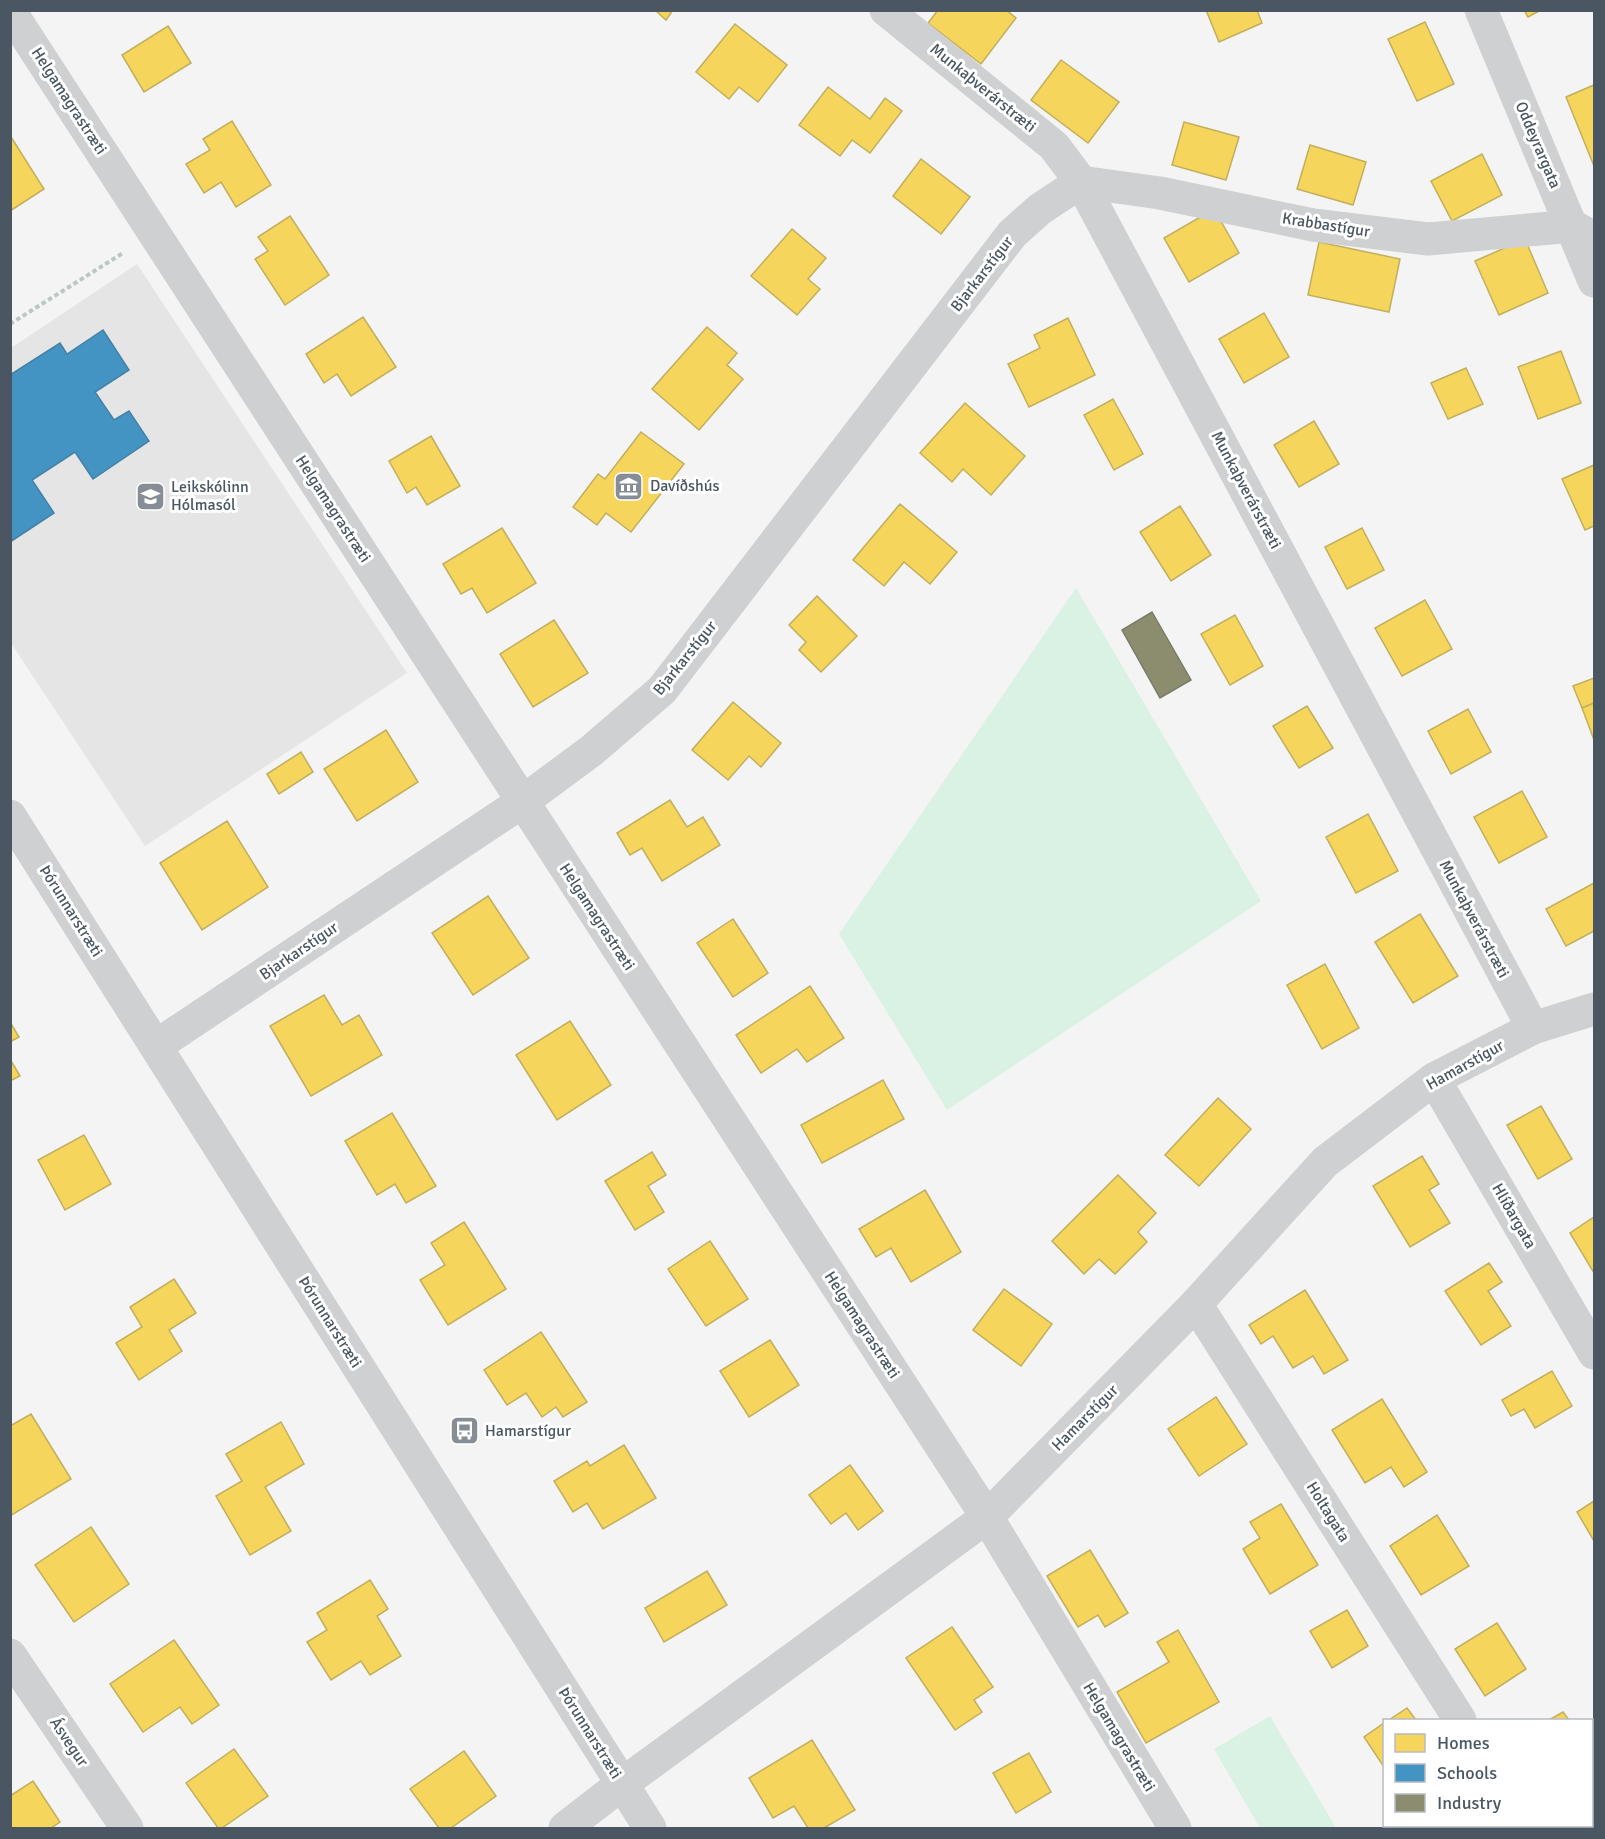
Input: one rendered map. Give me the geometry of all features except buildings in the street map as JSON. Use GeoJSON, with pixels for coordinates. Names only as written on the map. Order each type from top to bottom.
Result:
{"type":"FeatureCollection","features":[{"type":"Feature","properties":{"kind":"street","name":"Munkaþverárstræti"},"geometry":{"type":"LineString","coordinates":[[886,10],[1054,146],[1081,182],[1533,1028]]}},
{"type":"Feature","properties":{"kind":"street","name":"Oddeyrargata"},"geometry":{"type":"LineString","coordinates":[[1481,10],[1584,232],[1594,281]]}},
{"type":"Feature","properties":{"kind":"street","name":"Helgamagrastræti"},"geometry":{"type":"LineString","coordinates":[[10,11],[987,1517],[1175,1828]]}},
{"type":"Feature","properties":{"kind":"street","name":"Krabbastígur"},"geometry":{"type":"LineString","coordinates":[[1081,182],[1161,193],[1313,225],[1428,239],[1584,232]]}},
{"type":"Feature","properties":{"kind":"street","name":"Bjarkarstígur"},"geometry":{"type":"LineString","coordinates":[[156,1046],[522,802],[591,751],[662,690],[1012,234],[1040,209],[1081,182]]}},
{"type":"Feature","properties":{"kind":"street","name":"Þórunnarstræti"},"geometry":{"type":"LineString","coordinates":[[10,816],[650,1828]]}},
{"type":"Feature","properties":{"kind":"street","name":"Hamarstígur"},"geometry":{"type":"LineString","coordinates":[[565,1828],[987,1517],[1196,1304],[1325,1162],[1434,1079],[1533,1028],[1594,1010]]}},
{"type":"Feature","properties":{"kind":"street","name":"Hlíðargata"},"geometry":{"type":"LineString","coordinates":[[1434,1079],[1594,1353]]}},
{"type":"Feature","properties":{"kind":"street","name":"Holtagata"},"geometry":{"type":"LineString","coordinates":[[1196,1304],[1459,1719]]}},
{"type":"Feature","properties":{"kind":"street","name":"Ásvegur"},"geometry":{"type":"LineString","coordinates":[[10,1655],[127,1828]]}},
{"type":"Feature","properties":{"kind":"path"},"geometry":{"type":"LineString","coordinates":[[10,324],[154,233]]}},
{"type":"Feature","properties":{"kind":"shaded area","name":"Leikskólinn Hólmasól"},"geometry":{"type":"Polygon","coordinates":[[[137,264],[407,673],[145,846],[11,643],[11,348],[137,264]]]}},
{"type":"Feature","properties":{"kind":"green space"},"geometry":{"type":"Polygon","coordinates":[[[1076,588],[1261,901],[947,1110],[839,934],[1076,588]]]}},
{"type":"Feature","properties":{"kind":"green space"},"geometry":{"type":"Polygon","coordinates":[[[1270,1716],[1336,1828],[1260,1828],[1214,1749],[1270,1716]]]}},
{"type":"Feature","properties":{"kind":"place","name":"Davíðshús"},"geometry":{"type":"Point","coordinates":[629,486]}},
{"type":"Feature","properties":{"kind":"place","name":"Leikskólinn Hólmasól"},"geometry":{"type":"Point","coordinates":[150,496]}},
{"type":"Feature","properties":{"kind":"place","name":"Hamarstígur"},"geometry":{"type":"Point","coordinates":[464,1431]}}]}
